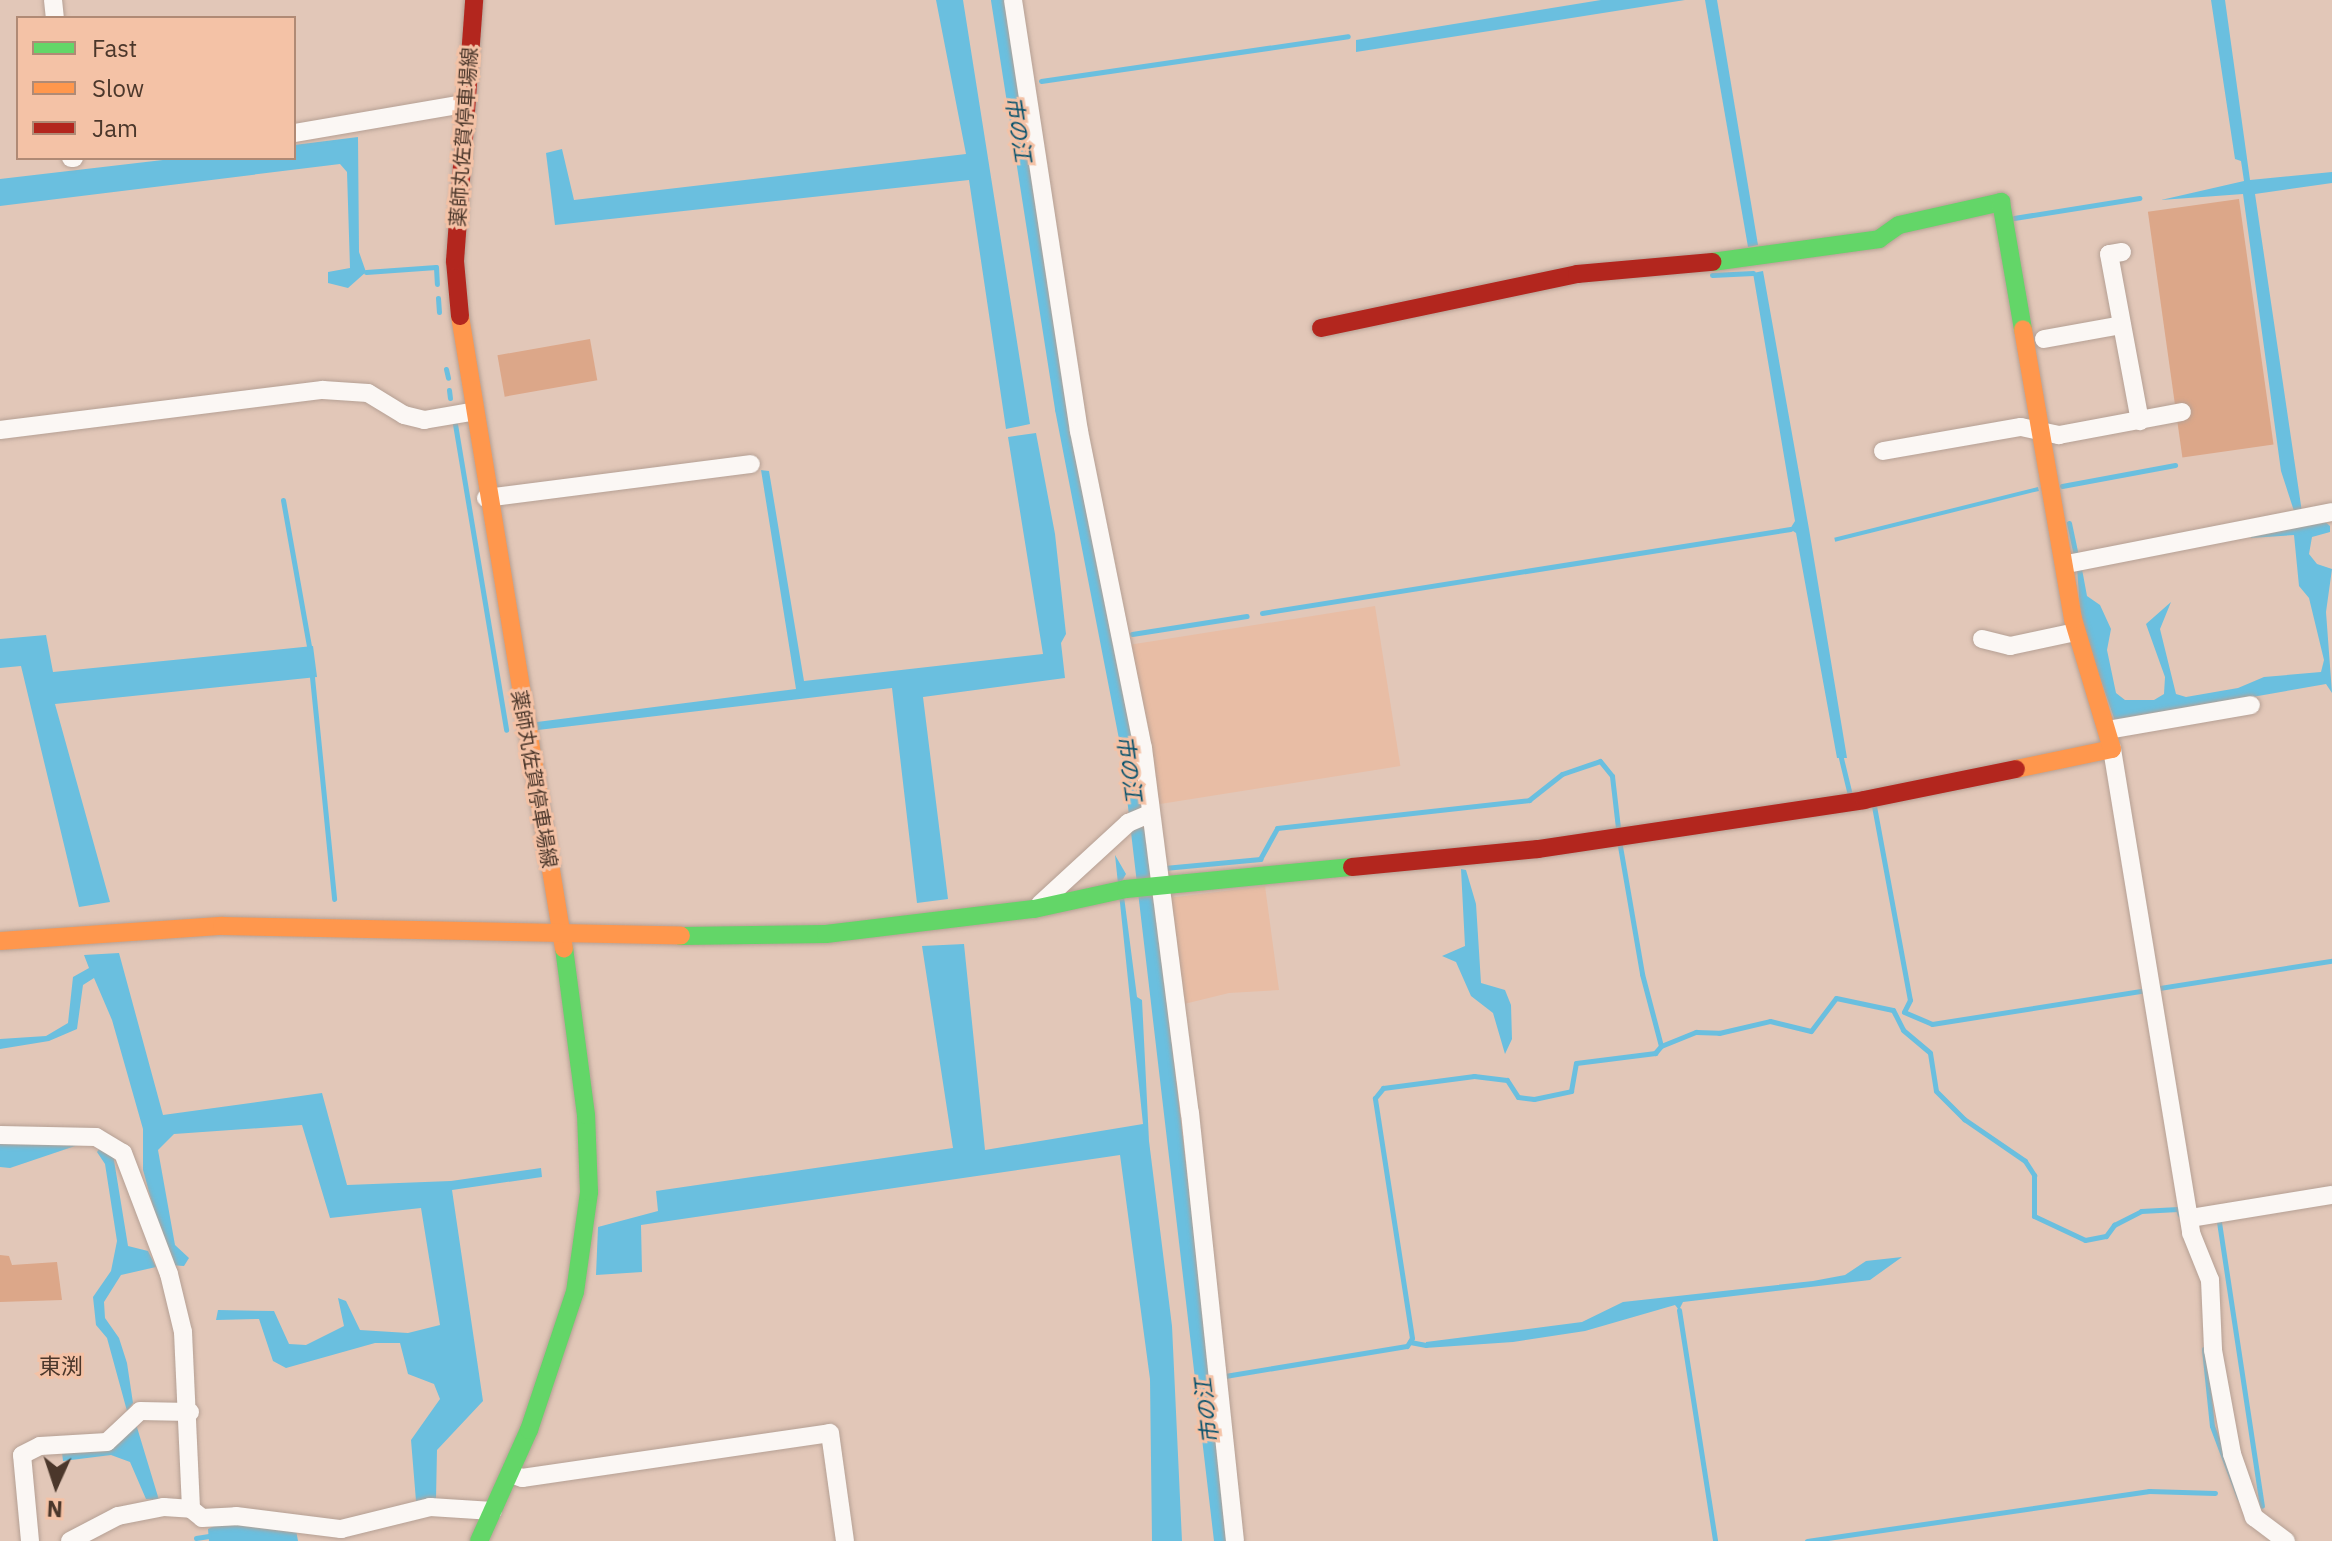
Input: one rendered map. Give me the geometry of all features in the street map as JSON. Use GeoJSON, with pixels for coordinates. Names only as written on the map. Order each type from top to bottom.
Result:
{"type":"FeatureCollection","features":[{"type":"Feature","properties":{"kind":"street","name":"薬師丸佐賀停車場線"},"geometry":{"type":"LineString","coordinates":[[474,0],[463,104],[455,261],[471,412],[562,934],[586,1115],[589,1192],[575,1292],[510,1474],[479,1541]]}},
{"type":"Feature","properties":{"kind":"street"},"geometry":{"type":"LineString","coordinates":[[1013,0],[1079,431],[1143,748],[1235,1541]]}},
{"type":"Feature","properties":{"kind":"street"},"geometry":{"type":"LineString","coordinates":[[296,133],[463,104]]}},
{"type":"Feature","properties":{"kind":"street"},"geometry":{"type":"LineString","coordinates":[[1321,328],[1577,274],[1755,258],[1879,239],[1899,225],[2001,202],[2050,434],[2076,632],[2112,749],[2155,991],[2191,1233],[2210,1280],[2213,1350],[2232,1454],[2254,1517],[2286,1541]]}},
{"type":"Feature","properties":{"kind":"street"},"geometry":{"type":"LineString","coordinates":[[2122,252],[2109,254],[2140,421]]}},
{"type":"Feature","properties":{"kind":"street"},"geometry":{"type":"LineString","coordinates":[[2044,339],[2122,325]]}},
{"type":"Feature","properties":{"kind":"street"},"geometry":{"type":"LineString","coordinates":[[0,430],[323,390],[368,393],[404,415],[424,420],[471,412]]}},
{"type":"Feature","properties":{"kind":"street"},"geometry":{"type":"LineString","coordinates":[[1883,451],[2021,427],[2050,434],[2182,412]]}},
{"type":"Feature","properties":{"kind":"street"},"geometry":{"type":"LineString","coordinates":[[486,498],[751,464]]}},
{"type":"Feature","properties":{"kind":"street"},"geometry":{"type":"LineString","coordinates":[[2067,564],[2332,512]]}},
{"type":"Feature","properties":{"kind":"street"},"geometry":{"type":"LineString","coordinates":[[1982,639],[2010,646],[2076,632]]}},
{"type":"Feature","properties":{"kind":"street"},"geometry":{"type":"LineString","coordinates":[[2107,730],[2251,705]]}},
{"type":"Feature","properties":{"kind":"street"},"geometry":{"type":"LineString","coordinates":[[0,941],[222,926],[562,934],[826,934],[1034,909],[1123,889],[1159,874],[1460,859],[1619,837],[1864,800],[2112,749]]}},
{"type":"Feature","properties":{"kind":"street"},"geometry":{"type":"LineString","coordinates":[[1034,909],[1128,823],[1151,813]]}},
{"type":"Feature","properties":{"kind":"street"},"geometry":{"type":"LineString","coordinates":[[0,1135],[96,1137],[123,1153],[183,1332],[190,1412],[191,1509]]}},
{"type":"Feature","properties":{"kind":"street"},"geometry":{"type":"LineString","coordinates":[[2191,1218],[2332,1195]]}},
{"type":"Feature","properties":{"kind":"street"},"geometry":{"type":"LineString","coordinates":[[30,1541],[22,1455],[40,1446],[107,1442],[134,1418],[190,1412]]}},
{"type":"Feature","properties":{"kind":"street"},"geometry":{"type":"LineString","coordinates":[[510,1474],[522,1478],[830,1433],[845,1541]]}},
{"type":"Feature","properties":{"kind":"street"},"geometry":{"type":"LineString","coordinates":[[70,1541],[118,1516],[156,1508],[191,1509],[202,1518],[236,1516],[341,1529],[426,1508],[493,1511]]}},
{"type":"Feature","properties":{"kind":"shaded area"},"geometry":{"type":"Polygon","coordinates":[[[2239,199],[2274,445],[2182,457],[2148,212],[2239,199]]]}},
{"type":"Feature","properties":{"kind":"shaded area"},"geometry":{"type":"Polygon","coordinates":[[[590,339],[597,380],[505,397],[497,355],[590,339]]]}},
{"type":"Feature","properties":{"kind":"shaded area"},"geometry":{"type":"Polygon","coordinates":[[[1375,606],[1400,766],[1155,805],[1130,645],[1375,606]]]}},
{"type":"Feature","properties":{"kind":"shaded area"},"geometry":{"type":"Polygon","coordinates":[[[1265,886],[1279,990],[1229,993],[1180,1005],[1168,898],[1265,886]]]}},
{"type":"Feature","properties":{"kind":"shaded area"},"geometry":{"type":"Polygon","coordinates":[[[0,1255],[9,1256],[12,1265],[57,1262],[62,1300],[0,1302],[0,1255]]]}},
{"type":"Feature","properties":{"kind":"water"},"geometry":{"type":"Polygon","coordinates":[[[936,0],[963,0],[1030,424],[1006,429],[969,180],[555,225],[546,153],[562,149],[574,200],[966,154],[936,0]]]}},
{"type":"Feature","properties":{"kind":"water"},"geometry":{"type":"Polygon","coordinates":[[[1601,0],[1685,0],[1356,52],[1356,40],[1601,0]]]}},
{"type":"Feature","properties":{"kind":"water"},"geometry":{"type":"Polygon","coordinates":[[[1705,0],[1717,0],[1758,245],[1748,247],[1705,0]]]}},
{"type":"Feature","properties":{"kind":"water"},"geometry":{"type":"Polygon","coordinates":[[[2211,0],[2225,0],[2250,180],[2332,172],[2332,183],[2255,194],[2303,519],[2323,520],[2330,526],[2330,532],[2312,537],[2309,554],[2317,564],[2332,569],[2326,612],[2332,693],[2326,684],[2115,721],[2081,623],[2077,569],[2082,569],[2087,596],[2100,605],[2111,629],[2107,650],[2116,693],[2125,700],[2154,700],[2164,694],[2165,677],[2146,624],[2171,602],[2160,629],[2176,694],[2186,697],[2238,688],[2264,677],[2321,672],[2324,660],[2309,598],[2299,586],[2294,535],[2251,538],[2251,533],[2294,511],[2281,471],[2243,194],[2161,200],[2244,181],[2241,161],[2235,159],[2211,0]]]}},
{"type":"Feature","properties":{"kind":"water"},"geometry":{"type":"Polygon","coordinates":[[[358,137],[359,252],[366,272],[348,288],[328,283],[328,272],[350,268],[347,172],[340,164],[0,206],[0,179],[163,160],[296,160],[296,145],[358,137]]]}},
{"type":"Feature","properties":{"kind":"water"},"geometry":{"type":"Polygon","coordinates":[[[1763,271],[1847,758],[1837,758],[1796,533],[1790,529],[1795,521],[1753,273],[1763,271]]]}},
{"type":"Feature","properties":{"kind":"water"},"geometry":{"type":"Polygon","coordinates":[[[1036,433],[1055,534],[1066,634],[1061,643],[1065,678],[923,697],[948,899],[917,903],[892,688],[538,730],[537,722],[796,689],[761,470],[769,471],[804,681],[1043,654],[1008,437],[1036,433]]]}},
{"type":"Feature","properties":{"kind":"water"},"geometry":{"type":"Polygon","coordinates":[[[2038,487],[2039,491],[1835,542],[1834,538],[2038,487]]]}},
{"type":"Feature","properties":{"kind":"water"},"geometry":{"type":"Polygon","coordinates":[[[46,635],[53,672],[313,646],[317,677],[55,704],[110,902],[79,907],[21,666],[0,668],[0,639],[46,635]]]}},
{"type":"Feature","properties":{"kind":"water"},"geometry":{"type":"Polygon","coordinates":[[[1115,855],[1126,874],[1122,881],[1137,997],[1142,1000],[1149,1141],[1172,1326],[1182,1541],[1152,1541],[1150,1379],[1120,1155],[641,1225],[642,1272],[596,1275],[598,1227],[658,1211],[656,1191],[953,1148],[922,946],[964,944],[985,1150],[1143,1124],[1115,855]]]}},
{"type":"Feature","properties":{"kind":"water"},"geometry":{"type":"Polygon","coordinates":[[[1461,869],[1466,870],[1476,904],[1481,983],[1505,990],[1511,1005],[1512,1039],[1505,1054],[1493,1013],[1471,996],[1456,962],[1442,956],[1465,946],[1461,869]]]}},
{"type":"Feature","properties":{"kind":"water"},"geometry":{"type":"Polygon","coordinates":[[[119,953],[163,1115],[322,1093],[347,1185],[451,1181],[541,1168],[542,1177],[452,1190],[483,1401],[437,1450],[436,1499],[416,1501],[411,1440],[440,1399],[434,1384],[408,1374],[400,1343],[375,1343],[286,1368],[273,1361],[259,1319],[216,1320],[218,1310],[274,1311],[289,1344],[306,1345],[344,1326],[338,1298],[346,1301],[360,1330],[408,1333],[440,1325],[421,1208],[330,1218],[302,1125],[174,1134],[158,1150],[175,1245],[189,1258],[184,1266],[169,1265],[143,1170],[143,1129],[112,1020],[94,978],[83,985],[77,1029],[49,1041],[0,1049],[0,1039],[46,1036],[68,1023],[73,977],[89,968],[84,955],[119,953]]]}},
{"type":"Feature","properties":{"kind":"water"},"geometry":{"type":"Polygon","coordinates":[[[0,1141],[84,1143],[10,1168],[0,1167],[0,1141]]]}},
{"type":"Feature","properties":{"kind":"water"},"geometry":{"type":"Polygon","coordinates":[[[102,1145],[113,1154],[128,1246],[148,1251],[156,1267],[121,1275],[104,1302],[105,1318],[119,1338],[127,1363],[133,1403],[127,1411],[107,1338],[96,1325],[93,1297],[111,1271],[117,1241],[105,1164],[97,1152],[102,1145]]]}},
{"type":"Feature","properties":{"kind":"water"},"geometry":{"type":"Polygon","coordinates":[[[1902,1257],[1870,1280],[1683,1302],[1679,1310],[1675,1305],[1585,1331],[1513,1342],[1425,1348],[1426,1342],[1582,1322],[1623,1302],[1813,1281],[1845,1275],[1866,1261],[1902,1257]]]}},
{"type":"Feature","properties":{"kind":"water"},"geometry":{"type":"Polygon","coordinates":[[[136,1424],[159,1500],[146,1499],[130,1462],[111,1455],[63,1461],[62,1452],[136,1424]]]}},
{"type":"Feature","properties":{"kind":"water"},"geometry":{"type":"Polygon","coordinates":[[[218,1524],[272,1524],[296,1530],[298,1541],[209,1541],[208,1529],[218,1524]]]}},
{"type":"Feature","properties":{"kind":"waterway","name":"市の江"},"geometry":{"type":"LineString","coordinates":[[999,0],[1063,409],[1130,755],[1222,1541]]}},
{"type":"Feature","properties":{"kind":"waterway"},"geometry":{"type":"LineString","coordinates":[[1041,81],[1348,36]]}},
{"type":"Feature","properties":{"kind":"waterway"},"geometry":{"type":"LineString","coordinates":[[2014,218],[2139,198]]}},
{"type":"Feature","properties":{"kind":"waterway"},"geometry":{"type":"LineString","coordinates":[[366,272],[436,267],[437,284]]}},
{"type":"Feature","properties":{"kind":"waterway"},"geometry":{"type":"LineString","coordinates":[[1712,275],[1753,273]]}},
{"type":"Feature","properties":{"kind":"waterway"},"geometry":{"type":"LineString","coordinates":[[438,298],[439,312]]}},
{"type":"Feature","properties":{"kind":"waterway"},"geometry":{"type":"LineString","coordinates":[[446,369],[448,378]]}},
{"type":"Feature","properties":{"kind":"waterway"},"geometry":{"type":"LineString","coordinates":[[449,390],[450,398]]}},
{"type":"Feature","properties":{"kind":"waterway"},"geometry":{"type":"LineString","coordinates":[[455,424],[506,730]]}},
{"type":"Feature","properties":{"kind":"waterway"},"geometry":{"type":"LineString","coordinates":[[2062,486],[2175,465]]}},
{"type":"Feature","properties":{"kind":"waterway"},"geometry":{"type":"LineString","coordinates":[[283,500],[309,646]]}},
{"type":"Feature","properties":{"kind":"waterway"},"geometry":{"type":"LineString","coordinates":[[2069,523],[2076,556]]}},
{"type":"Feature","properties":{"kind":"waterway"},"geometry":{"type":"LineString","coordinates":[[1262,613],[1790,529]]}},
{"type":"Feature","properties":{"kind":"waterway"},"geometry":{"type":"LineString","coordinates":[[1132,634],[1247,616]]}},
{"type":"Feature","properties":{"kind":"waterway"},"geometry":{"type":"LineString","coordinates":[[312,677],[334,899]]}},
{"type":"Feature","properties":{"kind":"waterway"},"geometry":{"type":"LineString","coordinates":[[1840,754],[1850,795]]}},
{"type":"Feature","properties":{"kind":"waterway"},"geometry":{"type":"LineString","coordinates":[[1143,870],[1260,859],[1277,828],[1529,800],[1562,774],[1600,761],[1612,776],[1618,828]]}},
{"type":"Feature","properties":{"kind":"waterway"},"geometry":{"type":"LineString","coordinates":[[1874,806],[1910,1000],[1904,1012],[1932,1024],[2332,961]]}},
{"type":"Feature","properties":{"kind":"waterway"},"geometry":{"type":"LineString","coordinates":[[1620,846],[1642,974],[1661,1046],[1696,1032],[1719,1033],[1770,1021],[1811,1031],[1836,998],[1893,1010],[1903,1030],[1930,1053],[1936,1091],[1964,1119],[2025,1161],[2034,1175],[2034,1216],[2085,1240],[2106,1236],[2114,1225],[2141,1211],[2178,1209],[2180,1215]]}},
{"type":"Feature","properties":{"kind":"waterway"},"geometry":{"type":"LineString","coordinates":[[1225,1376],[1407,1346],[1412,1338],[1375,1098],[1383,1088],[1474,1076],[1507,1080],[1518,1097],[1534,1099],[1571,1091],[1576,1063],[1655,1053],[1661,1046]]}},
{"type":"Feature","properties":{"kind":"waterway"},"geometry":{"type":"LineString","coordinates":[[2219,1222],[2262,1506]]}},
{"type":"Feature","properties":{"kind":"waterway"},"geometry":{"type":"LineString","coordinates":[[1679,1310],[1715,1541]]}},
{"type":"Feature","properties":{"kind":"waterway"},"geometry":{"type":"LineString","coordinates":[[1410,1342],[1426,1345]]}},
{"type":"Feature","properties":{"kind":"waterway"},"geometry":{"type":"LineString","coordinates":[[2204,1349],[2212,1426],[2239,1498]]}},
{"type":"Feature","properties":{"kind":"waterway"},"geometry":{"type":"LineString","coordinates":[[1807,1541],[2149,1491],[2215,1493]]}},
{"type":"Feature","properties":{"kind":"waterway"},"geometry":{"type":"LineString","coordinates":[[196,1538],[209,1536]]}},
{"type":"Feature","properties":{"kind":"traffic: fast"},"geometry":{"type":"LineString","coordinates":[[1712,262],[1879,239],[1899,225],[2001,202],[2023,329]]}},
{"type":"Feature","properties":{"kind":"traffic: fast"},"geometry":{"type":"LineString","coordinates":[[681,936],[826,934],[1034,909],[1126,889],[1352,867]]}},
{"type":"Feature","properties":{"kind":"traffic: fast"},"geometry":{"type":"LineString","coordinates":[[479,1541],[529,1430],[575,1292],[589,1192],[586,1115],[564,949]]}},
{"type":"Feature","properties":{"kind":"traffic: slow"},"geometry":{"type":"LineString","coordinates":[[460,316],[564,949]]}},
{"type":"Feature","properties":{"kind":"traffic: slow"},"geometry":{"type":"LineString","coordinates":[[2016,769],[2112,749],[2073,619],[2023,329]]}},
{"type":"Feature","properties":{"kind":"traffic: slow"},"geometry":{"type":"LineString","coordinates":[[0,941],[222,926],[681,936]]}},
{"type":"Feature","properties":{"kind":"traffic: jam"},"geometry":{"type":"LineString","coordinates":[[460,316],[455,261],[474,0]]}},
{"type":"Feature","properties":{"kind":"traffic: jam"},"geometry":{"type":"LineString","coordinates":[[1321,328],[1577,274],[1712,262]]}},
{"type":"Feature","properties":{"kind":"traffic: jam"},"geometry":{"type":"LineString","coordinates":[[1352,867],[1538,849],[1864,800],[2016,769]]}},
{"type":"Feature","properties":{"kind":"district","name":"東渕"},"geometry":{"type":"Point","coordinates":[61,1366]}}]}
